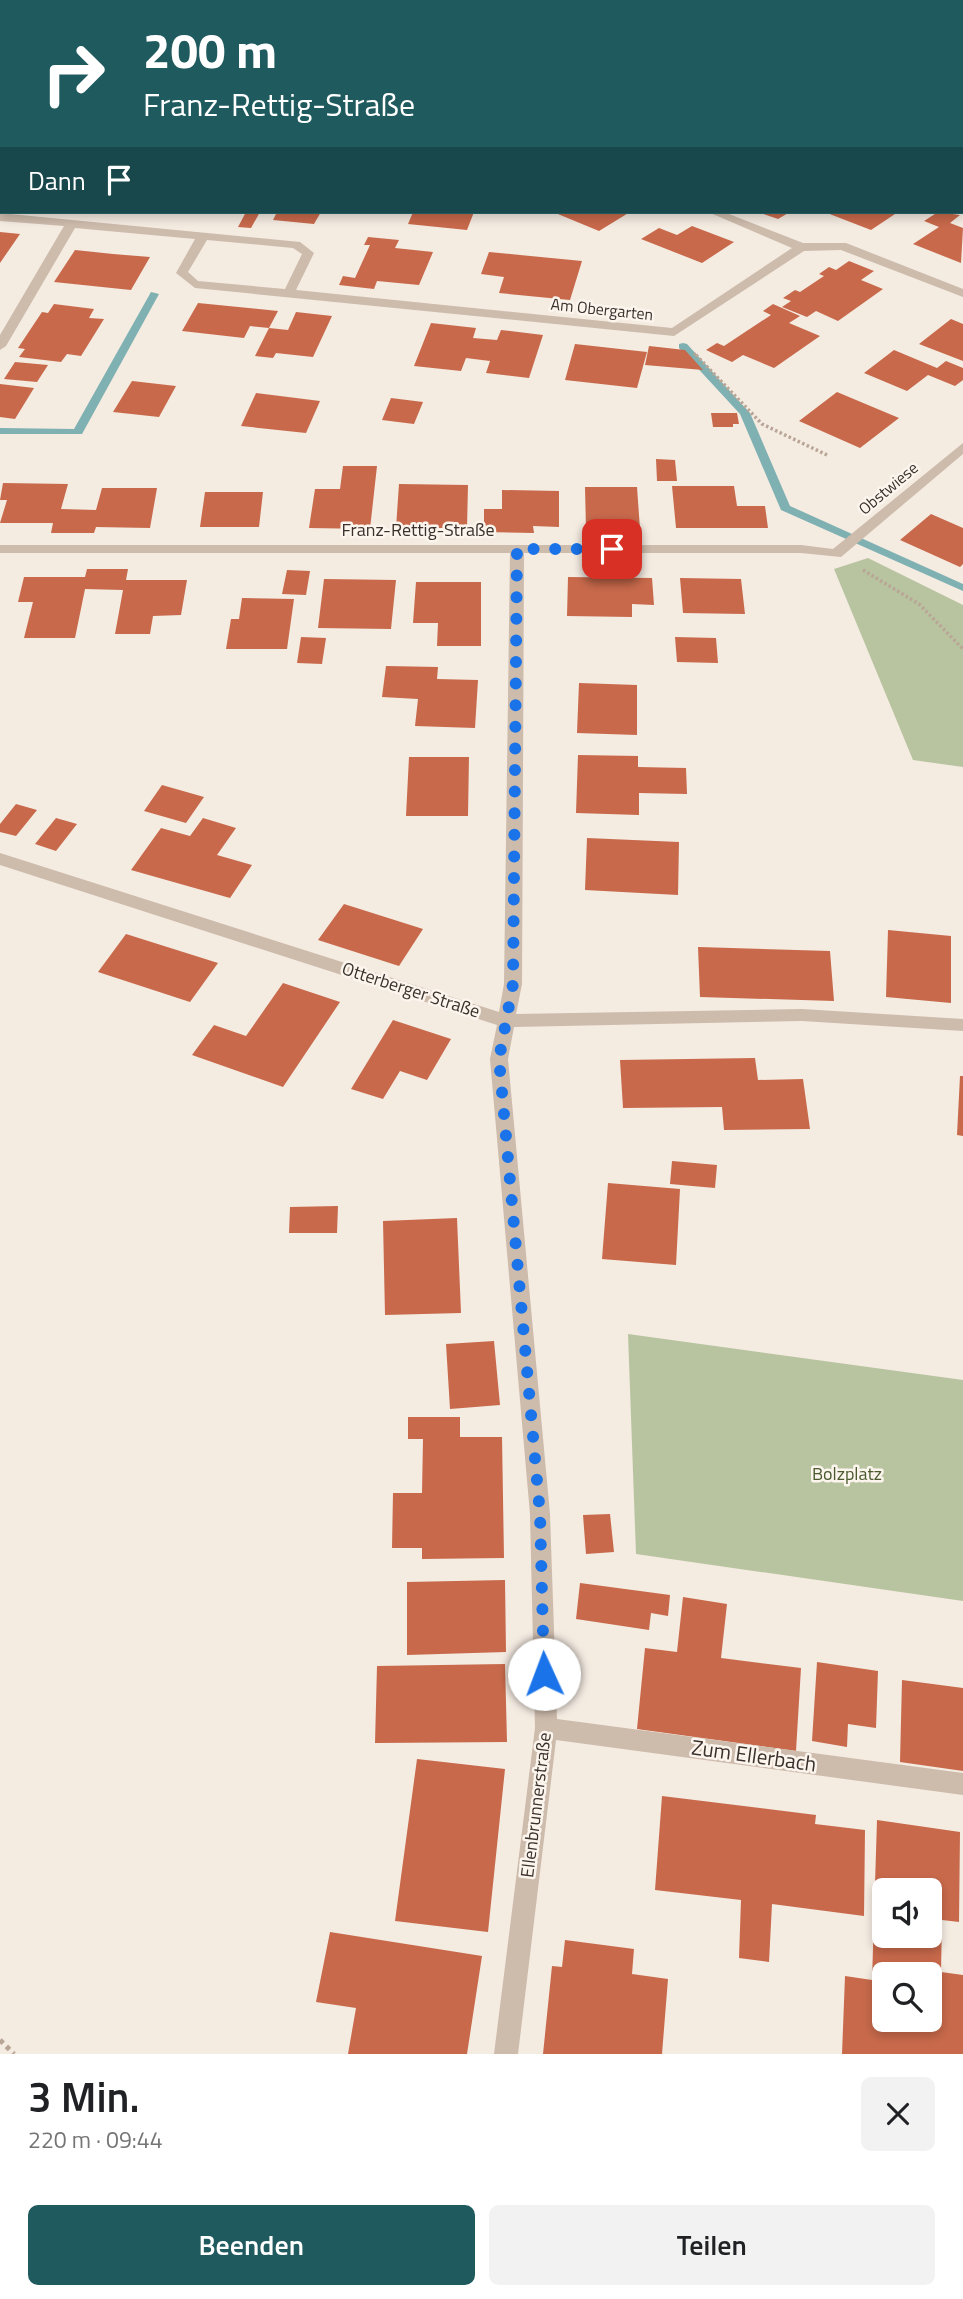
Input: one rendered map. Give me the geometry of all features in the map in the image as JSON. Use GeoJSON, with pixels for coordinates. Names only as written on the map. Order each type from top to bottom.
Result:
{"type":"FeatureCollection","features":[{"type":"Feature","properties":{"kind":"street"},"geometry":{"type":"LineString","coordinates":[[719,214],[801,247],[842,246],[963,293]]}},
{"type":"Feature","properties":{"kind":"street"},"geometry":{"type":"LineString","coordinates":[[0,217],[296,245],[308,253],[289,293]]}},
{"type":"Feature","properties":{"kind":"street"},"geometry":{"type":"LineString","coordinates":[[0,346],[71,224]]}},
{"type":"Feature","properties":{"kind":"street","name":"Am Obergarten"},"geometry":{"type":"LineString","coordinates":[[203,236],[182,273],[195,284],[674,332],[801,247]]}},
{"type":"Feature","properties":{"kind":"street","name":"Obstwiese"},"geometry":{"type":"LineString","coordinates":[[836,554],[963,447]]}},
{"type":"Feature","properties":{"kind":"street","name":"Ellenbrunnerstraße"},"geometry":{"type":"LineString","coordinates":[[506,2054],[546,1728],[540,1514],[499,1059],[513,984],[517,549]]}},
{"type":"Feature","properties":{"kind":"street","name":"Franz-Rettig-Straße"},"geometry":{"type":"LineString","coordinates":[[0,550],[802,550],[836,554]]}},
{"type":"Feature","properties":{"kind":"street","name":"Otterberger Straße"},"geometry":{"type":"LineString","coordinates":[[0,859],[506,1021],[802,1015],[963,1025]]}},
{"type":"Feature","properties":{"kind":"street","name":"Zum Ellerbach"},"geometry":{"type":"LineString","coordinates":[[546,1728],[963,1784]]}},
{"type":"Feature","properties":{"kind":"path"},"geometry":{"type":"LineString","coordinates":[[674,332],[762,424],[827,455]]}},
{"type":"Feature","properties":{"kind":"path"},"geometry":{"type":"LineString","coordinates":[[836,554],[919,604],[963,649]]}},
{"type":"Feature","properties":{"kind":"path"},"geometry":{"type":"LineString","coordinates":[[0,2040],[14,2054]]}},
{"type":"Feature","properties":{"kind":"green space"},"geometry":{"type":"Polygon","coordinates":[[[868,558],[963,605],[963,767],[913,760],[834,569],[868,558]]]}},
{"type":"Feature","properties":{"kind":"green space","name":"Bolzplatz"},"geometry":{"type":"Polygon","coordinates":[[[628,1334],[963,1380],[963,1601],[636,1554],[628,1334]]]}},
{"type":"Feature","properties":{"kind":"building"},"geometry":{"type":"Polygon","coordinates":[[[245,214],[259,214],[251,228],[238,227],[245,214]]]}},
{"type":"Feature","properties":{"kind":"building"},"geometry":{"type":"Polygon","coordinates":[[[276,214],[320,214],[314,224],[273,220],[276,214]]]}},
{"type":"Feature","properties":{"kind":"building"},"geometry":{"type":"Polygon","coordinates":[[[412,214],[473,214],[467,230],[408,224],[412,214]]]}},
{"type":"Feature","properties":{"kind":"building"},"geometry":{"type":"Polygon","coordinates":[[[558,214],[627,214],[599,231],[558,214]]]}},
{"type":"Feature","properties":{"kind":"building"},"geometry":{"type":"Polygon","coordinates":[[[764,214],[787,214],[778,219],[764,214]]]}},
{"type":"Feature","properties":{"kind":"building"},"geometry":{"type":"Polygon","coordinates":[[[830,214],[895,214],[871,230],[830,214]]]}},
{"type":"Feature","properties":{"kind":"building"},"geometry":{"type":"Polygon","coordinates":[[[935,214],[960,215],[950,223],[963,228],[961,263],[913,244],[939,227],[924,221],[935,214]]]}},
{"type":"Feature","properties":{"kind":"building"},"geometry":{"type":"Polygon","coordinates":[[[692,226],[734,242],[702,263],[641,239],[659,228],[677,235],[692,226]]]}},
{"type":"Feature","properties":{"kind":"building"},"geometry":{"type":"Polygon","coordinates":[[[0,232],[20,234],[0,263],[0,232]]]}},
{"type":"Feature","properties":{"kind":"building"},"geometry":{"type":"Polygon","coordinates":[[[368,237],[399,240],[395,248],[433,252],[419,285],[377,281],[374,289],[339,285],[343,276],[355,278],[370,245],[364,245],[368,237]]]}},
{"type":"Feature","properties":{"kind":"building"},"geometry":{"type":"Polygon","coordinates":[[[75,250],[150,257],[131,290],[54,282],[75,250]]]}},
{"type":"Feature","properties":{"kind":"building"},"geometry":{"type":"Polygon","coordinates":[[[489,252],[582,261],[570,300],[499,293],[504,277],[481,274],[489,252]]]}},
{"type":"Feature","properties":{"kind":"building"},"geometry":{"type":"Polygon","coordinates":[[[849,261],[874,271],[861,280],[883,289],[838,321],[816,311],[807,317],[782,307],[791,301],[783,298],[795,290],[800,292],[824,276],[819,274],[829,267],[836,270],[849,261]]]}},
{"type":"Feature","properties":{"kind":"building"},"geometry":{"type":"Polygon","coordinates":[[[198,303],[278,311],[269,328],[250,326],[244,338],[182,331],[198,303]]]}},
{"type":"Feature","properties":{"kind":"building"},"geometry":{"type":"Polygon","coordinates":[[[54,304],[94,309],[89,318],[104,319],[81,356],[67,354],[61,362],[19,357],[25,349],[18,348],[42,312],[48,313],[54,304]]]}},
{"type":"Feature","properties":{"kind":"building"},"geometry":{"type":"Polygon","coordinates":[[[773,304],[800,316],[789,323],[820,336],[774,368],[743,355],[732,362],[706,350],[717,343],[724,346],[771,315],[763,311],[773,304]]]}},
{"type":"Feature","properties":{"kind":"building"},"geometry":{"type":"Polygon","coordinates":[[[296,312],[332,316],[313,357],[276,353],[273,358],[255,356],[269,328],[288,330],[296,312]]]}},
{"type":"Feature","properties":{"kind":"building"},"geometry":{"type":"Polygon","coordinates":[[[951,319],[963,324],[963,361],[919,344],[951,319]]]}},
{"type":"Feature","properties":{"kind":"building"},"geometry":{"type":"Polygon","coordinates":[[[431,323],[476,328],[473,338],[497,340],[501,330],[543,335],[529,378],[486,373],[490,361],[466,358],[461,371],[414,366],[431,323]]]}},
{"type":"Feature","properties":{"kind":"building"},"geometry":{"type":"Polygon","coordinates":[[[575,344],[647,352],[637,388],[565,380],[575,344]]]}},
{"type":"Feature","properties":{"kind":"building"},"geometry":{"type":"Polygon","coordinates":[[[649,346],[685,350],[703,370],[645,365],[649,346]]]}},
{"type":"Feature","properties":{"kind":"building"},"geometry":{"type":"Polygon","coordinates":[[[894,350],[937,368],[946,361],[963,368],[963,380],[955,386],[928,375],[907,391],[864,373],[894,350]]]}},
{"type":"Feature","properties":{"kind":"building"},"geometry":{"type":"Polygon","coordinates":[[[15,362],[48,365],[37,382],[4,379],[15,362]]]}},
{"type":"Feature","properties":{"kind":"building"},"geometry":{"type":"Polygon","coordinates":[[[132,381],[176,386],[159,417],[113,412],[132,381]]]}},
{"type":"Feature","properties":{"kind":"building"},"geometry":{"type":"Polygon","coordinates":[[[0,384],[34,388],[15,419],[0,417],[0,384]]]}},
{"type":"Feature","properties":{"kind":"building"},"geometry":{"type":"Polygon","coordinates":[[[837,392],[899,418],[860,448],[799,421],[837,392]]]}},
{"type":"Feature","properties":{"kind":"building"},"geometry":{"type":"Polygon","coordinates":[[[256,393],[320,401],[306,433],[241,426],[256,393]]]}},
{"type":"Feature","properties":{"kind":"building"},"geometry":{"type":"Polygon","coordinates":[[[391,398],[423,402],[414,424],[382,420],[391,398]]]}},
{"type":"Feature","properties":{"kind":"building"},"geometry":{"type":"Polygon","coordinates":[[[711,413],[737,413],[739,424],[733,424],[733,427],[713,427],[711,413]]]}},
{"type":"Feature","properties":{"kind":"building"},"geometry":{"type":"Polygon","coordinates":[[[656,459],[675,460],[677,481],[657,481],[656,459]]]}},
{"type":"Feature","properties":{"kind":"building"},"geometry":{"type":"Polygon","coordinates":[[[343,466],[377,466],[370,529],[309,528],[315,489],[340,489],[343,466]]]}},
{"type":"Feature","properties":{"kind":"building"},"geometry":{"type":"Polygon","coordinates":[[[3,483],[68,484],[61,509],[96,510],[102,488],[157,488],[150,528],[96,527],[94,533],[51,533],[53,523],[0,523],[7,500],[0,500],[3,483]]]}},
{"type":"Feature","properties":{"kind":"building"},"geometry":{"type":"Polygon","coordinates":[[[399,484],[468,485],[467,528],[396,528],[399,484]]]}},
{"type":"Feature","properties":{"kind":"building"},"geometry":{"type":"Polygon","coordinates":[[[672,486],[734,486],[737,506],[765,506],[768,528],[676,528],[672,486]]]}},
{"type":"Feature","properties":{"kind":"building"},"geometry":{"type":"Polygon","coordinates":[[[585,487],[637,487],[640,529],[586,529],[585,487]]]}},
{"type":"Feature","properties":{"kind":"building"},"geometry":{"type":"Polygon","coordinates":[[[502,490],[559,491],[559,527],[533,526],[534,533],[484,532],[484,509],[502,509],[502,490]]]}},
{"type":"Feature","properties":{"kind":"building"},"geometry":{"type":"Polygon","coordinates":[[[205,492],[263,492],[259,527],[200,527],[205,492]]]}},
{"type":"Feature","properties":{"kind":"building"},"geometry":{"type":"Polygon","coordinates":[[[931,514],[963,528],[963,564],[960,567],[900,540],[931,514]]]}},
{"type":"Feature","properties":{"kind":"building"},"geometry":{"type":"Polygon","coordinates":[[[87,569],[128,569],[126,580],[187,580],[181,615],[153,616],[150,634],[115,634],[123,590],[85,589],[75,638],[24,638],[33,602],[18,602],[24,577],[85,577],[87,569]]]}},
{"type":"Feature","properties":{"kind":"building"},"geometry":{"type":"Polygon","coordinates":[[[287,570],[310,571],[306,595],[282,594],[287,570]]]}},
{"type":"Feature","properties":{"kind":"building"},"geometry":{"type":"Polygon","coordinates":[[[568,577],[652,578],[654,605],[632,604],[632,617],[567,616],[568,577]]]}},
{"type":"Feature","properties":{"kind":"building"},"geometry":{"type":"Polygon","coordinates":[[[680,578],[741,579],[745,614],[683,613],[680,578]]]}},
{"type":"Feature","properties":{"kind":"building"},"geometry":{"type":"Polygon","coordinates":[[[324,579],[396,580],[391,629],[318,628],[324,579]]]}},
{"type":"Feature","properties":{"kind":"building"},"geometry":{"type":"Polygon","coordinates":[[[416,582],[481,582],[481,646],[437,646],[438,623],[413,623],[416,582]]]}},
{"type":"Feature","properties":{"kind":"building"},"geometry":{"type":"Polygon","coordinates":[[[242,598],[294,599],[287,649],[226,649],[231,619],[239,619],[242,598]]]}},
{"type":"Feature","properties":{"kind":"building"},"geometry":{"type":"Polygon","coordinates":[[[301,637],[326,638],[322,664],[297,663],[301,637]]]}},
{"type":"Feature","properties":{"kind":"building"},"geometry":{"type":"Polygon","coordinates":[[[675,637],[716,638],[718,663],[677,662],[675,637]]]}},
{"type":"Feature","properties":{"kind":"building"},"geometry":{"type":"Polygon","coordinates":[[[386,666],[438,667],[437,679],[478,680],[475,728],[415,726],[418,699],[382,697],[386,666]]]}},
{"type":"Feature","properties":{"kind":"building"},"geometry":{"type":"Polygon","coordinates":[[[579,683],[637,685],[637,735],[577,733],[579,683]]]}},
{"type":"Feature","properties":{"kind":"building"},"geometry":{"type":"Polygon","coordinates":[[[578,755],[638,756],[638,767],[686,768],[687,794],[639,793],[639,815],[576,813],[578,755]]]}},
{"type":"Feature","properties":{"kind":"building"},"geometry":{"type":"Polygon","coordinates":[[[409,757],[469,757],[468,816],[406,816],[409,757]]]}},
{"type":"Feature","properties":{"kind":"building"},"geometry":{"type":"Polygon","coordinates":[[[162,785],[204,797],[186,823],[144,811],[162,785]]]}},
{"type":"Feature","properties":{"kind":"building"},"geometry":{"type":"Polygon","coordinates":[[[16,804],[37,810],[16,836],[0,832],[0,824],[16,804]]]}},
{"type":"Feature","properties":{"kind":"building"},"geometry":{"type":"Polygon","coordinates":[[[56,818],[77,824],[56,851],[35,844],[56,818]]]}},
{"type":"Feature","properties":{"kind":"building"},"geometry":{"type":"Polygon","coordinates":[[[203,818],[236,828],[217,855],[252,865],[230,898],[131,870],[161,828],[190,836],[203,818]]]}},
{"type":"Feature","properties":{"kind":"building"},"geometry":{"type":"Polygon","coordinates":[[[587,838],[679,842],[678,895],[585,890],[587,838]]]}},
{"type":"Feature","properties":{"kind":"building"},"geometry":{"type":"Polygon","coordinates":[[[344,904],[423,929],[399,966],[318,940],[344,904]]]}},
{"type":"Feature","properties":{"kind":"building"},"geometry":{"type":"Polygon","coordinates":[[[888,930],[951,936],[951,1003],[886,997],[888,930]]]}},
{"type":"Feature","properties":{"kind":"building"},"geometry":{"type":"Polygon","coordinates":[[[126,934],[218,963],[190,1002],[98,972],[126,934]]]}},
{"type":"Feature","properties":{"kind":"building"},"geometry":{"type":"Polygon","coordinates":[[[698,947],[830,951],[834,1001],[700,997],[698,947]]]}},
{"type":"Feature","properties":{"kind":"building"},"geometry":{"type":"Polygon","coordinates":[[[283,983],[340,1002],[283,1087],[192,1055],[214,1025],[246,1036],[283,983]]]}},
{"type":"Feature","properties":{"kind":"building"},"geometry":{"type":"Polygon","coordinates":[[[393,1020],[451,1039],[427,1080],[400,1071],[383,1099],[351,1089],[393,1020]]]}},
{"type":"Feature","properties":{"kind":"building"},"geometry":{"type":"Polygon","coordinates":[[[755,1058],[758,1080],[803,1079],[810,1129],[724,1130],[722,1107],[623,1108],[620,1060],[755,1058]]]}},
{"type":"Feature","properties":{"kind":"building"},"geometry":{"type":"Polygon","coordinates":[[[960,1076],[963,1076],[963,1136],[957,1135],[960,1076]]]}},
{"type":"Feature","properties":{"kind":"building"},"geometry":{"type":"Polygon","coordinates":[[[672,1161],[717,1165],[715,1188],[670,1184],[672,1161]]]}},
{"type":"Feature","properties":{"kind":"building"},"geometry":{"type":"Polygon","coordinates":[[[608,1183],[680,1189],[676,1265],[602,1259],[608,1183]]]}},
{"type":"Feature","properties":{"kind":"building"},"geometry":{"type":"Polygon","coordinates":[[[338,1206],[337,1233],[289,1233],[290,1207],[338,1206]]]}},
{"type":"Feature","properties":{"kind":"building"},"geometry":{"type":"Polygon","coordinates":[[[457,1218],[461,1313],[385,1315],[383,1221],[457,1218]]]}},
{"type":"Feature","properties":{"kind":"building"},"geometry":{"type":"Polygon","coordinates":[[[494,1341],[500,1405],[450,1409],[446,1344],[494,1341]]]}},
{"type":"Feature","properties":{"kind":"building"},"geometry":{"type":"Polygon","coordinates":[[[408,1417],[460,1417],[460,1437],[502,1437],[504,1558],[422,1559],[422,1548],[392,1548],[393,1493],[422,1493],[423,1439],[408,1439],[408,1417]]]}},
{"type":"Feature","properties":{"kind":"building"},"geometry":{"type":"Polygon","coordinates":[[[610,1514],[614,1552],[586,1554],[583,1515],[610,1514]]]}},
{"type":"Feature","properties":{"kind":"building"},"geometry":{"type":"Polygon","coordinates":[[[505,1580],[506,1652],[407,1655],[407,1582],[505,1580]]]}},
{"type":"Feature","properties":{"kind":"building"},"geometry":{"type":"Polygon","coordinates":[[[580,1583],[670,1595],[668,1616],[651,1613],[649,1630],[576,1619],[580,1583]]]}},
{"type":"Feature","properties":{"kind":"building"},"geometry":{"type":"Polygon","coordinates":[[[683,1597],[727,1604],[721,1658],[801,1668],[796,1751],[637,1729],[645,1648],[677,1652],[683,1597]]]}},
{"type":"Feature","properties":{"kind":"building"},"geometry":{"type":"Polygon","coordinates":[[[817,1662],[878,1671],[876,1728],[848,1724],[847,1747],[812,1741],[817,1662]]]}},
{"type":"Feature","properties":{"kind":"building"},"geometry":{"type":"Polygon","coordinates":[[[505,1664],[507,1742],[375,1743],[377,1666],[505,1664]]]}},
{"type":"Feature","properties":{"kind":"building"},"geometry":{"type":"Polygon","coordinates":[[[902,1680],[963,1688],[963,1771],[900,1762],[902,1680]]]}},
{"type":"Feature","properties":{"kind":"building"},"geometry":{"type":"Polygon","coordinates":[[[417,1759],[505,1769],[488,1932],[395,1921],[417,1759]]]}},
{"type":"Feature","properties":{"kind":"building"},"geometry":{"type":"Polygon","coordinates":[[[662,1796],[816,1815],[815,1824],[865,1830],[864,1916],[772,1904],[769,1962],[739,1958],[741,1900],[655,1890],[662,1796]]]}},
{"type":"Feature","properties":{"kind":"building"},"geometry":{"type":"Polygon","coordinates":[[[877,1820],[960,1832],[959,1922],[942,1920],[942,1878],[875,1878],[877,1820]]]}},
{"type":"Feature","properties":{"kind":"building"},"geometry":{"type":"Polygon","coordinates":[[[330,1932],[482,1956],[467,2054],[348,2054],[356,2008],[316,2002],[330,1932]]]}},
{"type":"Feature","properties":{"kind":"building"},"geometry":{"type":"Polygon","coordinates":[[[565,1940],[634,1949],[632,1974],[668,1979],[662,2054],[543,2054],[552,1966],[562,1967],[565,1940]]]}},
{"type":"Feature","properties":{"kind":"building"},"geometry":{"type":"Polygon","coordinates":[[[873,1948],[941,1948],[941,1962],[873,1962],[873,1948]]]}},
{"type":"Feature","properties":{"kind":"building"},"geometry":{"type":"Polygon","coordinates":[[[942,1972],[963,1975],[963,2054],[842,2054],[845,1976],[872,1980],[872,2032],[942,2032],[942,1972]]]}},
{"type":"Feature","properties":{"kind":"waterway"},"geometry":{"type":"LineString","coordinates":[[0,431],[78,432],[154,294]]}},
{"type":"Feature","properties":{"kind":"waterway"},"geometry":{"type":"LineString","coordinates":[[683,346],[745,413],[785,508],[963,588]]}},
{"type":"Feature","properties":{"kind":"route"},"geometry":{"type":"LineString","coordinates":[[544,1674],[540,1514],[499,1059],[513,984],[517,549],[612,549]]}}]}
